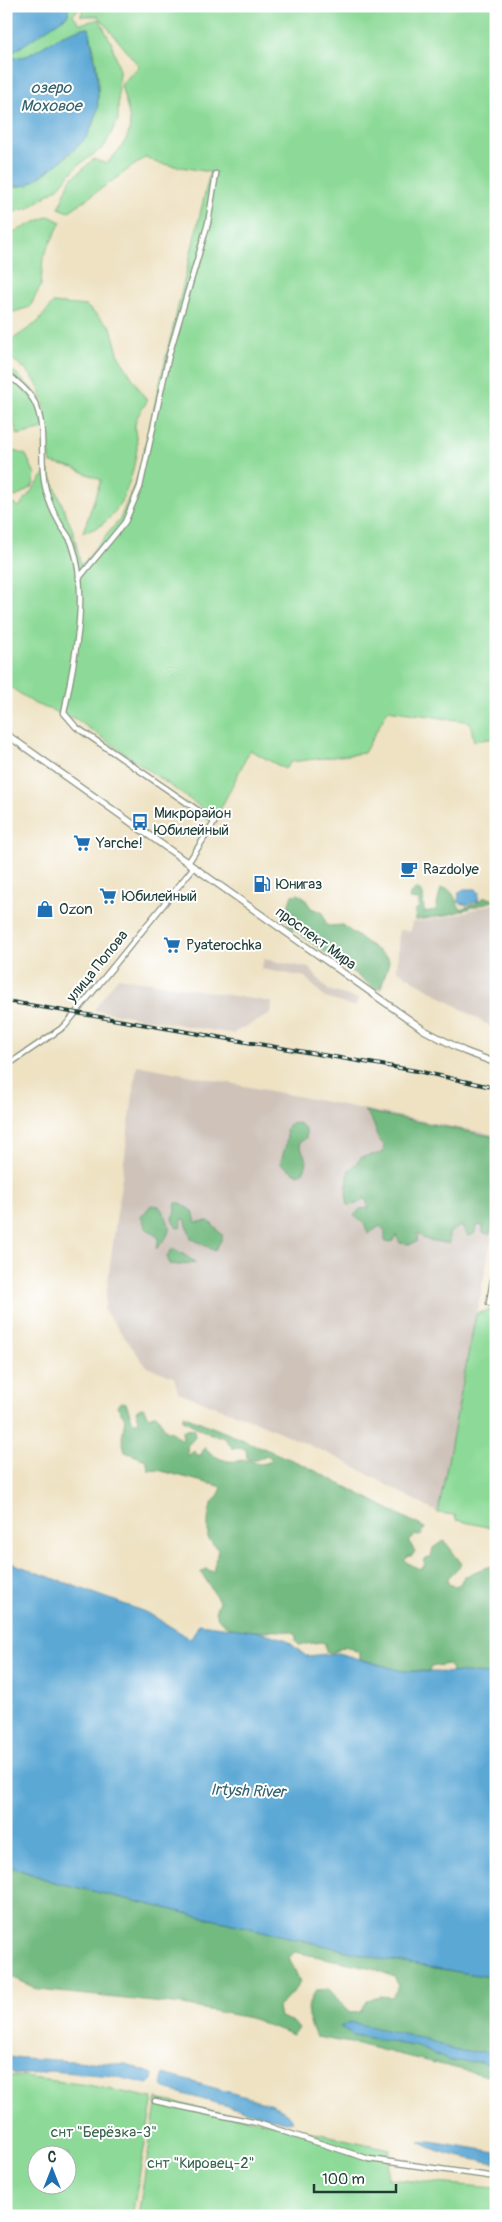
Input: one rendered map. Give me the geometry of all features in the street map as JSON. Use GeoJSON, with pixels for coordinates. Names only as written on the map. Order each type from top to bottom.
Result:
{"type":"FeatureCollection","features":[{"type":"Feature","properties":{"kind":"street"},"geometry":{"type":"LineString","coordinates":[[79,578],[125,522],[140,487],[169,355],[208,223],[216,174]]}},
{"type":"Feature","properties":{"kind":"street"},"geometry":{"type":"LineString","coordinates":[[6,373],[20,385],[35,403],[39,416],[45,486],[51,508],[72,542],[79,578],[79,611],[64,713],[76,727],[212,820],[214,823],[188,863]]}},
{"type":"Feature","properties":{"kind":"street","name":"проспект Мира"},"geometry":{"type":"LineString","coordinates":[[6,734],[424,1030],[464,1051],[496,1063]]}},
{"type":"Feature","properties":{"kind":"street","name":"улица Попова"},"geometry":{"type":"LineString","coordinates":[[6,1066],[65,1026],[194,867]]}},
{"type":"Feature","properties":{"kind":"street"},"geometry":{"type":"LineString","coordinates":[[496,1263],[489,1303],[496,1303]]}},
{"type":"Feature","properties":{"kind":"street"},"geometry":{"type":"LineString","coordinates":[[156,2100],[257,2123],[369,2159],[496,2177]]}},
{"type":"Feature","properties":{"kind":"shaded area"},"geometry":{"type":"Polygon","coordinates":[[[496,903],[496,1030],[397,970],[399,930],[411,931],[412,922],[444,918],[496,903]]]}},
{"type":"Feature","properties":{"kind":"shaded area"},"geometry":{"type":"Polygon","coordinates":[[[264,959],[309,968],[328,990],[358,999],[355,1007],[325,998],[305,977],[261,969],[264,959]]]}},
{"type":"Feature","properties":{"kind":"shaded area"},"geometry":{"type":"Polygon","coordinates":[[[118,977],[272,1002],[271,1014],[234,1034],[94,1010],[118,977]]]}},
{"type":"Feature","properties":{"kind":"shaded area"},"geometry":{"type":"Polygon","coordinates":[[[137,1065],[496,1135],[496,1215],[438,1513],[336,1457],[257,1422],[178,1392],[174,1377],[147,1367],[104,1310],[137,1065]]]}},
{"type":"Feature","properties":{"kind":"green space"},"geometry":{"type":"Polygon","coordinates":[[[68,6],[81,6],[73,15],[80,24],[99,19],[111,42],[119,67],[118,120],[104,147],[77,166],[59,187],[29,208],[6,214],[6,186],[23,186],[47,172],[79,146],[93,124],[98,97],[98,83],[95,54],[89,28],[63,35],[27,56],[6,59],[17,48],[68,15],[68,6]]]}},
{"type":"Feature","properties":{"kind":"green space"},"geometry":{"type":"Polygon","coordinates":[[[83,6],[496,6],[496,738],[474,741],[470,722],[388,710],[364,753],[291,762],[285,769],[250,750],[216,818],[76,719],[35,704],[6,684],[6,500],[19,507],[48,470],[73,531],[81,566],[120,519],[138,476],[210,172],[157,163],[146,157],[68,212],[59,208],[70,180],[94,159],[106,164],[128,136],[130,120],[121,85],[139,66],[98,16],[81,16],[83,6]]]}},
{"type":"Feature","properties":{"kind":"green space"},"geometry":{"type":"Polygon","coordinates":[[[49,216],[61,222],[43,257],[41,285],[30,307],[10,313],[6,310],[6,232],[16,231],[49,216]]]}},
{"type":"Feature","properties":{"kind":"green space"},"geometry":{"type":"Polygon","coordinates":[[[53,303],[86,306],[111,327],[119,357],[147,401],[135,422],[137,445],[135,460],[128,487],[122,500],[106,521],[95,528],[83,532],[101,480],[74,468],[51,463],[46,416],[40,390],[33,378],[22,367],[6,356],[6,344],[38,322],[53,303]]]}},
{"type":"Feature","properties":{"kind":"green space"},"geometry":{"type":"Polygon","coordinates":[[[6,368],[17,374],[39,396],[44,429],[18,435],[6,403],[6,368]]]}},
{"type":"Feature","properties":{"kind":"green space"},"geometry":{"type":"Polygon","coordinates":[[[6,444],[9,449],[26,455],[35,474],[33,486],[16,497],[6,494],[6,444]]]}},
{"type":"Feature","properties":{"kind":"green space"},"geometry":{"type":"Polygon","coordinates":[[[417,888],[423,894],[424,912],[436,910],[441,888],[452,893],[461,909],[475,904],[485,897],[493,901],[444,916],[416,920],[415,910],[419,908],[419,900],[409,899],[410,894],[417,888]]]}},
{"type":"Feature","properties":{"kind":"green space"},"geometry":{"type":"Polygon","coordinates":[[[298,894],[304,897],[311,908],[322,912],[327,926],[342,925],[388,958],[389,962],[381,988],[376,989],[290,927],[287,915],[288,907],[292,895],[298,894]]]}},
{"type":"Feature","properties":{"kind":"green space"},"geometry":{"type":"Polygon","coordinates":[[[364,1111],[496,1137],[496,1208],[490,1234],[483,1233],[483,1226],[478,1225],[474,1234],[468,1236],[461,1226],[449,1233],[449,1244],[424,1239],[418,1233],[417,1242],[410,1244],[400,1243],[396,1235],[392,1242],[385,1241],[385,1231],[380,1226],[368,1234],[364,1223],[354,1216],[360,1209],[369,1208],[365,1198],[357,1204],[348,1205],[346,1194],[349,1170],[362,1157],[383,1153],[384,1145],[378,1137],[372,1121],[364,1111]]]}},
{"type":"Feature","properties":{"kind":"green space"},"geometry":{"type":"Polygon","coordinates":[[[298,1123],[306,1129],[306,1138],[299,1143],[307,1162],[304,1171],[297,1174],[281,1164],[286,1143],[286,1131],[289,1124],[298,1123]]]}},
{"type":"Feature","properties":{"kind":"green space"},"geometry":{"type":"Polygon","coordinates":[[[176,1203],[181,1203],[193,1211],[196,1222],[209,1221],[223,1236],[215,1251],[191,1238],[185,1219],[182,1219],[181,1227],[177,1228],[173,1221],[176,1203]]]}},
{"type":"Feature","properties":{"kind":"green space"},"geometry":{"type":"Polygon","coordinates":[[[151,1205],[159,1206],[169,1223],[166,1238],[156,1249],[159,1238],[146,1228],[141,1217],[151,1205]]]}},
{"type":"Feature","properties":{"kind":"green space"},"geometry":{"type":"Polygon","coordinates":[[[175,1249],[195,1262],[180,1265],[170,1264],[167,1257],[170,1251],[175,1249]]]}},
{"type":"Feature","properties":{"kind":"green space"},"geometry":{"type":"Polygon","coordinates":[[[496,1308],[496,1529],[456,1520],[455,1515],[438,1513],[476,1314],[496,1308]]]}},
{"type":"Feature","properties":{"kind":"green space"},"geometry":{"type":"Polygon","coordinates":[[[122,1402],[126,1403],[133,1422],[138,1422],[136,1411],[141,1408],[145,1409],[149,1417],[156,1414],[166,1430],[174,1433],[183,1441],[182,1431],[193,1429],[195,1437],[187,1446],[188,1456],[194,1451],[197,1455],[201,1455],[205,1447],[212,1454],[228,1461],[245,1460],[261,1464],[272,1459],[267,1455],[255,1460],[247,1458],[246,1449],[232,1448],[224,1437],[211,1435],[183,1420],[183,1415],[304,1465],[425,1528],[421,1535],[416,1535],[409,1542],[415,1551],[412,1556],[408,1556],[404,1561],[420,1569],[424,1567],[425,1558],[431,1557],[433,1548],[443,1541],[462,1564],[448,1578],[448,1584],[455,1586],[460,1584],[463,1578],[496,1565],[496,1674],[453,1673],[447,1664],[431,1667],[429,1671],[402,1671],[360,1659],[360,1653],[345,1646],[333,1652],[327,1652],[324,1647],[326,1644],[321,1642],[299,1645],[293,1632],[249,1631],[228,1627],[215,1612],[219,1601],[201,1572],[206,1569],[213,1572],[218,1550],[208,1538],[209,1517],[210,1508],[222,1487],[158,1470],[149,1471],[146,1460],[125,1452],[122,1438],[125,1418],[117,1406],[122,1402]]]}},
{"type":"Feature","properties":{"kind":"green space"},"geometry":{"type":"Polygon","coordinates":[[[6,1865],[54,1882],[386,1960],[496,1978],[496,2053],[456,2051],[425,2039],[354,2035],[418,2047],[450,2061],[481,2062],[496,2066],[496,2078],[357,2044],[316,2037],[310,2024],[308,2008],[316,1990],[329,1989],[350,2013],[360,2012],[368,2000],[379,1996],[392,1997],[399,1986],[394,1977],[372,1968],[295,1952],[289,1957],[300,1982],[291,1995],[278,2007],[280,2017],[293,2022],[299,2029],[293,2035],[250,2018],[183,2005],[39,1990],[6,1974],[6,1865]]]}},
{"type":"Feature","properties":{"kind":"green space","name":"снт \"Берёзка-3\""},"geometry":{"type":"Polygon","coordinates":[[[6,2075],[88,2085],[153,2098],[132,2216],[6,2216],[6,2075]]]}},
{"type":"Feature","properties":{"kind":"green space","name":"снт \"Кировец-2\""},"geometry":{"type":"Polygon","coordinates":[[[157,2099],[390,2149],[388,2179],[496,2188],[496,2216],[138,2216],[157,2099]]]}},
{"type":"Feature","properties":{"kind":"water","name":"озеро Моховое"},"geometry":{"type":"Polygon","coordinates":[[[6,6],[68,6],[68,15],[6,57],[6,6]]]}},
{"type":"Feature","properties":{"kind":"water","name":"озеро Моховое"},"geometry":{"type":"Polygon","coordinates":[[[82,28],[89,28],[97,74],[98,109],[87,137],[57,164],[28,185],[7,187],[6,59],[27,56],[63,35],[82,28]]]}},
{"type":"Feature","properties":{"kind":"water"},"geometry":{"type":"Polygon","coordinates":[[[464,889],[476,889],[479,892],[478,901],[467,905],[458,902],[459,892],[464,889]]]}},
{"type":"Feature","properties":{"kind":"water","name":"Irtysh River"},"geometry":{"type":"Polygon","coordinates":[[[6,1561],[148,1613],[191,1639],[199,1624],[261,1632],[285,1639],[306,1656],[338,1653],[402,1671],[496,1674],[496,1978],[386,1960],[54,1882],[6,1865],[6,1561]]]}},
{"type":"Feature","properties":{"kind":"water"},"geometry":{"type":"Polygon","coordinates":[[[350,2022],[425,2039],[456,2051],[496,2053],[496,2066],[481,2062],[450,2061],[418,2047],[354,2035],[340,2027],[350,2022]]]}},
{"type":"Feature","properties":{"kind":"water"},"geometry":{"type":"Polygon","coordinates":[[[6,2057],[126,2064],[153,2074],[152,2081],[148,2084],[113,2076],[49,2071],[33,2074],[15,2074],[6,2068],[6,2057]]]}},
{"type":"Feature","properties":{"kind":"water"},"geometry":{"type":"Polygon","coordinates":[[[164,2074],[272,2104],[289,2115],[293,2121],[285,2122],[165,2089],[162,2085],[164,2074]]]}},
{"type":"Feature","properties":{"kind":"water"},"geometry":{"type":"Polygon","coordinates":[[[431,2141],[496,2152],[496,2163],[446,2153],[419,2142],[431,2141]]]}},
{"type":"Feature","properties":{"kind":"railway"},"geometry":{"type":"LineString","coordinates":[[6,1001],[417,1071],[496,1088]]}},
{"type":"Feature","properties":{"kind":"place","name":"Микрорайон Юбилейный"},"geometry":{"type":"Point","coordinates":[140,822]}},
{"type":"Feature","properties":{"kind":"place","name":"Yarche!"},"geometry":{"type":"Point","coordinates":[82,843]}},
{"type":"Feature","properties":{"kind":"place","name":"Razdolye"},"geometry":{"type":"Point","coordinates":[409,869]}},
{"type":"Feature","properties":{"kind":"place","name":"Юнигаз"},"geometry":{"type":"Point","coordinates":[262,884]}},
{"type":"Feature","properties":{"kind":"place","name":"Юбилейный"},"geometry":{"type":"Point","coordinates":[108,896]}},
{"type":"Feature","properties":{"kind":"place","name":"Ozon"},"geometry":{"type":"Point","coordinates":[45,909]}},
{"type":"Feature","properties":{"kind":"place","name":"Pyaterochka"},"geometry":{"type":"Point","coordinates":[172,945]}}]}
